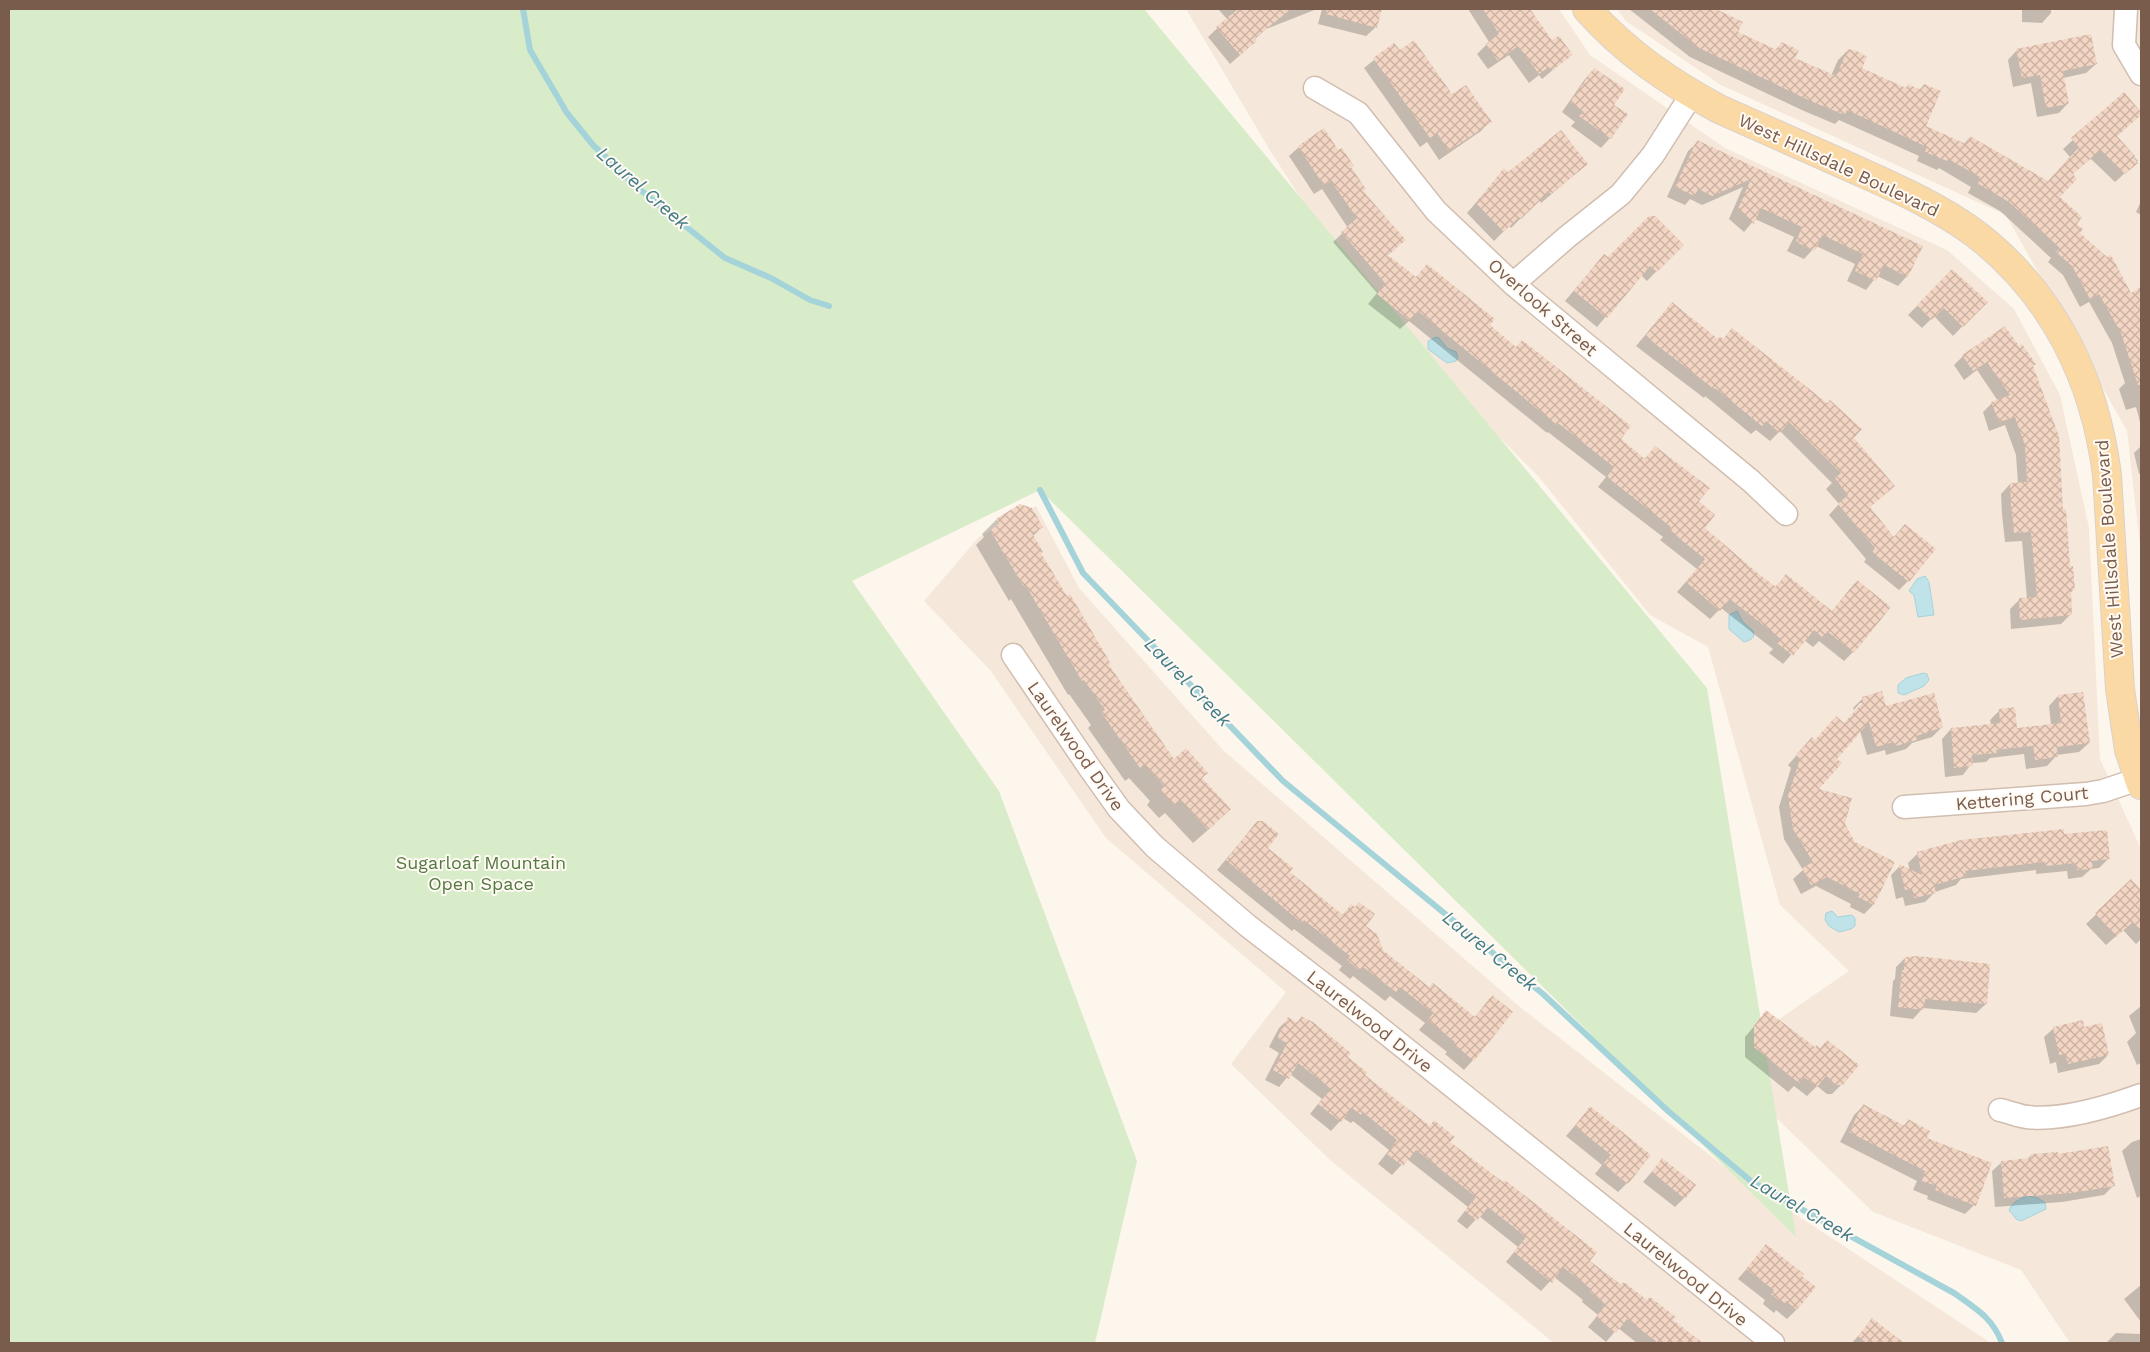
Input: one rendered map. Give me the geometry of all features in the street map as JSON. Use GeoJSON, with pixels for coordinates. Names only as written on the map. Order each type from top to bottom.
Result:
{"type":"FeatureCollection","features":[{"type":"Feature","properties":{"kind":"main road","name":"West Hillsdale Boulevard"},"geometry":{"type":"LineString","coordinates":[[1587,9],[1617,41],[1640,60],[1692,94],[1719,109],[1903,191],[1952,218],[2003,258],[2045,306],[2071,349],[2087,384],[2104,445],[2120,689],[2128,743],[2140,782]]}},
{"type":"Feature","properties":{"kind":"street"},"geometry":{"type":"LineString","coordinates":[[2126,9],[2124,45],[2141,74]]}},
{"type":"Feature","properties":{"kind":"street","name":"Overlook Street"},"geometry":{"type":"LineString","coordinates":[[1315,88],[1358,113],[1436,211],[1514,284],[1751,481],[1786,514]]}},
{"type":"Feature","properties":{"kind":"street"},"geometry":{"type":"LineString","coordinates":[[1514,284],[1567,237],[1621,194],[1653,155],[1692,94]]}},
{"type":"Feature","properties":{"kind":"street","name":"Laurelwood Drive"},"geometry":{"type":"LineString","coordinates":[[1013,655],[1119,809],[1155,847],[1248,926],[1374,1023],[1773,1343]]}},
{"type":"Feature","properties":{"kind":"street","name":"Kettering Court"},"geometry":{"type":"LineString","coordinates":[[1904,808],[2086,794],[2140,782]]}},
{"type":"Feature","properties":{"kind":"street"},"geometry":{"type":"LineString","coordinates":[[2000,1110],[2026,1117],[2054,1117],[2114,1104],[2141,1095]]}},
{"type":"Feature","properties":{"kind":"shaded area"},"geometry":{"type":"Polygon","coordinates":[[[1186,9],[1559,9],[1590,55],[1725,148],[1947,250],[2014,309],[2060,395],[2089,528],[2100,759],[2141,849],[2141,1343],[2070,1343],[2021,1270],[1873,1212],[1760,1102],[1740,1046],[1849,971],[1780,905],[1708,647],[1650,615],[1539,477],[1374,312],[1271,152],[1186,9]]]}},
{"type":"Feature","properties":{"kind":"shaded area"},"geometry":{"type":"Polygon","coordinates":[[[1617,9],[2141,9],[2141,554],[2127,431],[2006,215],[1721,85],[1626,21],[1617,9]]]}},
{"type":"Feature","properties":{"kind":"shaded area"},"geometry":{"type":"Polygon","coordinates":[[[1036,506],[1079,588],[1223,750],[1520,1007],[1730,1171],[1991,1343],[1554,1343],[1330,1160],[1231,1064],[1286,992],[1106,838],[990,670],[924,601],[979,537],[1036,506]]]}},
{"type":"Feature","properties":{"kind":"green space","name":"Sugarloaf Mountain Open Space"},"geometry":{"type":"Polygon","coordinates":[[[9,9],[1144,9],[1707,688],[1796,1237],[1040,490],[852,581],[999,791],[1137,1161],[1095,1343],[9,1343],[9,9]]]}},
{"type":"Feature","properties":{"kind":"water"},"geometry":{"type":"Polygon","coordinates":[[[1436,337],[1447,348],[1456,352],[1458,357],[1456,361],[1447,363],[1428,349],[1428,341],[1436,337]]]}},
{"type":"Feature","properties":{"kind":"water"},"geometry":{"type":"Polygon","coordinates":[[[1925,576],[1929,582],[1934,615],[1918,617],[1914,595],[1909,591],[1917,579],[1925,576]]]}},
{"type":"Feature","properties":{"kind":"water"},"geometry":{"type":"Polygon","coordinates":[[[1737,611],[1743,622],[1753,631],[1754,636],[1744,642],[1729,629],[1729,615],[1737,611]]]}},
{"type":"Feature","properties":{"kind":"water"},"geometry":{"type":"Polygon","coordinates":[[[1923,673],[1927,674],[1929,680],[1924,686],[1904,695],[1898,693],[1898,685],[1906,678],[1923,673]]]}},
{"type":"Feature","properties":{"kind":"water"},"geometry":{"type":"Polygon","coordinates":[[[1832,911],[1838,917],[1852,915],[1855,918],[1855,926],[1839,932],[1829,926],[1825,920],[1826,913],[1832,911]]]}},
{"type":"Feature","properties":{"kind":"water"},"geometry":{"type":"Polygon","coordinates":[[[2028,1196],[2038,1198],[2045,1203],[2046,1209],[2021,1221],[2016,1219],[2009,1210],[2015,1202],[2028,1196]]]}},
{"type":"Feature","properties":{"kind":"building"},"geometry":{"type":"Polygon","coordinates":[[[1238,9],[1291,9],[1255,38],[1257,41],[1240,55],[1216,27],[1238,9]]]}},
{"type":"Feature","properties":{"kind":"building"},"geometry":{"type":"Polygon","coordinates":[[[1327,9],[1382,9],[1377,28],[1326,14],[1327,9]]]}},
{"type":"Feature","properties":{"kind":"building"},"geometry":{"type":"Polygon","coordinates":[[[1483,9],[1530,9],[1552,40],[1559,36],[1573,55],[1552,70],[1549,67],[1539,74],[1518,46],[1498,61],[1486,44],[1499,34],[1483,9]]]}},
{"type":"Feature","properties":{"kind":"building"},"geometry":{"type":"Polygon","coordinates":[[[1650,9],[1716,9],[1743,22],[1738,32],[1777,50],[1781,42],[1799,50],[1795,58],[1836,76],[1848,49],[1857,51],[1867,57],[1862,68],[1906,88],[1908,84],[1921,90],[1924,84],[1941,91],[1926,126],[1966,144],[1970,136],[2048,181],[2079,147],[2071,138],[2124,92],[2141,112],[2141,115],[2117,136],[2135,156],[2134,158],[2138,163],[2125,174],[2101,150],[2073,174],[2077,179],[2060,197],[2082,217],[2077,224],[2083,229],[2080,233],[2107,257],[2111,255],[2131,293],[2141,287],[2141,385],[2138,385],[2121,333],[2099,294],[2090,299],[2072,266],[2056,252],[2060,248],[2009,202],[1977,183],[1980,177],[1948,159],[1947,161],[1925,152],[1927,147],[1847,110],[1845,115],[1813,102],[1699,48],[1650,9]]]}},
{"type":"Feature","properties":{"kind":"building"},"geometry":{"type":"Polygon","coordinates":[[[2091,34],[2097,64],[2063,71],[2069,104],[2046,108],[2040,75],[2022,78],[2016,49],[2091,34]]]}},
{"type":"Feature","properties":{"kind":"building"},"geometry":{"type":"Polygon","coordinates":[[[1414,40],[1452,94],[1466,85],[1492,122],[1449,151],[1437,133],[1430,138],[1373,58],[1394,43],[1400,50],[1414,40]]]}},
{"type":"Feature","properties":{"kind":"building"},"geometry":{"type":"Polygon","coordinates":[[[1594,68],[1625,89],[1614,105],[1628,114],[1611,139],[1579,116],[1584,112],[1570,102],[1594,68]]]}},
{"type":"Feature","properties":{"kind":"building"},"geometry":{"type":"Polygon","coordinates":[[[1324,128],[1338,150],[1342,148],[1354,166],[1351,167],[1366,189],[1363,191],[1406,240],[1388,255],[1416,277],[1427,264],[1495,319],[1490,325],[1516,347],[1522,340],[1631,426],[1621,439],[1645,459],[1655,446],[1710,488],[1699,501],[1715,515],[1705,528],[1760,575],[1776,587],[1786,574],[1832,611],[1857,580],[1891,607],[1854,653],[1828,632],[1823,638],[1814,630],[1793,656],[1777,643],[1781,639],[1730,599],[1720,611],[1686,582],[1705,559],[1669,530],[1671,527],[1607,477],[1614,467],[1558,423],[1557,425],[1418,311],[1410,321],[1377,294],[1385,283],[1341,232],[1357,218],[1331,181],[1324,186],[1298,146],[1324,128]]]}},
{"type":"Feature","properties":{"kind":"building"},"geometry":{"type":"Polygon","coordinates":[[[1561,130],[1588,164],[1551,194],[1549,192],[1521,219],[1519,217],[1504,232],[1476,203],[1504,168],[1508,172],[1561,130]]]}},
{"type":"Feature","properties":{"kind":"building"},"geometry":{"type":"Polygon","coordinates":[[[1697,140],[1923,246],[1908,277],[1884,265],[1876,281],[1855,271],[1863,254],[1822,235],[1815,251],[1796,242],[1802,227],[1761,208],[1754,224],[1738,209],[1751,179],[1712,196],[1698,189],[1695,196],[1675,187],[1697,140]]]}},
{"type":"Feature","properties":{"kind":"building"},"geometry":{"type":"Polygon","coordinates":[[[1649,216],[1655,216],[1684,245],[1657,272],[1650,266],[1607,318],[1574,291],[1604,254],[1608,257],[1649,216]]]}},
{"type":"Feature","properties":{"kind":"building"},"geometry":{"type":"Polygon","coordinates":[[[1952,269],[1988,302],[1963,327],[1944,308],[1932,320],[1917,305],[1952,269]]]}},
{"type":"Feature","properties":{"kind":"building"},"geometry":{"type":"Polygon","coordinates":[[[1672,302],[1718,339],[1720,336],[1723,339],[1732,328],[1827,403],[1830,400],[1862,429],[1854,438],[1895,486],[1870,507],[1894,537],[1905,524],[1936,549],[1909,582],[1872,552],[1875,548],[1838,504],[1848,495],[1835,478],[1841,473],[1789,422],[1780,433],[1766,421],[1762,426],[1645,336],[1672,302]]]}},
{"type":"Feature","properties":{"kind":"building"},"geometry":{"type":"Polygon","coordinates":[[[2005,326],[2019,346],[2022,344],[2036,364],[2033,366],[2059,436],[2063,509],[2066,509],[2070,566],[2073,566],[2075,590],[2071,590],[2072,615],[2020,620],[2019,598],[2037,597],[2031,532],[2014,533],[2011,504],[2010,483],[2027,482],[2025,445],[2015,417],[1999,422],[1991,402],[2010,395],[1987,362],[1973,371],[1962,355],[2005,326]]]}},
{"type":"Feature","properties":{"kind":"building"},"geometry":{"type":"Polygon","coordinates":[[[1020,504],[1032,508],[1043,527],[1032,533],[1043,552],[1041,553],[1067,596],[1070,594],[1111,664],[1109,665],[1174,759],[1186,748],[1208,773],[1202,778],[1231,809],[1208,830],[1180,800],[1174,805],[1160,790],[1164,786],[1144,764],[1140,768],[1101,712],[1105,710],[1084,680],[1082,681],[1026,586],[1024,587],[990,530],[999,524],[996,519],[1020,504]]]}},
{"type":"Feature","properties":{"kind":"building"},"geometry":{"type":"Polygon","coordinates":[[[1882,691],[1886,706],[1934,693],[1943,727],[1916,736],[1917,740],[1896,746],[1894,742],[1876,747],[1869,722],[1837,759],[1842,763],[1819,789],[1852,798],[1845,824],[1855,842],[1895,862],[1874,905],[1858,897],[1860,894],[1827,877],[1811,885],[1802,868],[1813,862],[1793,829],[1788,796],[1800,759],[1796,755],[1812,737],[1815,740],[1836,716],[1844,723],[1863,702],[1862,697],[1882,691]]]}},
{"type":"Feature","properties":{"kind":"building"},"geometry":{"type":"Polygon","coordinates":[[[2083,692],[2090,743],[2057,747],[2058,757],[2035,760],[2033,746],[1996,750],[1997,753],[1972,755],[1973,766],[1954,768],[1951,728],[2000,723],[1999,709],[2015,707],[2017,728],[2061,723],[2058,695],[2083,692]]]}},
{"type":"Feature","properties":{"kind":"building"},"geometry":{"type":"Polygon","coordinates":[[[1257,821],[1263,821],[1279,834],[1268,848],[1293,868],[1290,872],[1343,915],[1351,904],[1355,907],[1359,902],[1375,914],[1366,926],[1377,934],[1383,950],[1429,987],[1433,983],[1475,1017],[1492,995],[1513,1012],[1474,1061],[1454,1044],[1455,1042],[1428,1020],[1433,1013],[1400,987],[1396,992],[1363,967],[1360,971],[1347,960],[1350,956],[1304,920],[1302,923],[1226,860],[1257,821]]]}},
{"type":"Feature","properties":{"kind":"building"},"geometry":{"type":"Polygon","coordinates":[[[2064,829],[2064,834],[2107,830],[2110,859],[2092,861],[2093,869],[2077,870],[2076,863],[2045,866],[2045,862],[1965,871],[1967,876],[1934,885],[1936,893],[1914,898],[1912,889],[1905,890],[1899,864],[1922,875],[1917,852],[1961,840],[2064,829]]]}},
{"type":"Feature","properties":{"kind":"building"},"geometry":{"type":"Polygon","coordinates":[[[2131,879],[2141,890],[2141,931],[2133,922],[2116,937],[2095,913],[2131,879]]]}},
{"type":"Feature","properties":{"kind":"building"},"geometry":{"type":"Polygon","coordinates":[[[1917,956],[1990,964],[1987,1004],[1925,999],[1924,1010],[1898,1007],[1905,957],[1917,956]]]}},
{"type":"Feature","properties":{"kind":"building"},"geometry":{"type":"Polygon","coordinates":[[[1766,1010],[1815,1047],[1817,1045],[1820,1048],[1827,1040],[1859,1065],[1843,1085],[1836,1085],[1826,1076],[1817,1087],[1804,1077],[1799,1083],[1754,1047],[1754,1026],[1766,1010]]]}},
{"type":"Feature","properties":{"kind":"building"},"geometry":{"type":"Polygon","coordinates":[[[1301,1016],[1313,1022],[1351,1053],[1348,1057],[1367,1072],[1365,1075],[1430,1126],[1434,1120],[1455,1137],[1450,1142],[1503,1182],[1505,1180],[1597,1252],[1590,1261],[1621,1285],[1624,1282],[1647,1300],[1650,1297],[1676,1317],[1673,1320],[1703,1343],[1658,1343],[1627,1319],[1616,1333],[1596,1317],[1606,1305],[1590,1292],[1592,1290],[1563,1267],[1552,1283],[1514,1252],[1526,1237],[1488,1207],[1477,1221],[1465,1211],[1476,1197],[1416,1150],[1403,1166],[1387,1154],[1397,1140],[1363,1112],[1361,1115],[1352,1108],[1341,1122],[1318,1104],[1331,1089],[1298,1063],[1289,1079],[1273,1070],[1287,1043],[1277,1038],[1288,1017],[1298,1023],[1301,1016]]]}},
{"type":"Feature","properties":{"kind":"building"},"geometry":{"type":"Polygon","coordinates":[[[2083,1020],[2084,1027],[2102,1023],[2109,1055],[2068,1064],[2065,1054],[2059,1055],[2053,1027],[2083,1020]]]}},
{"type":"Feature","properties":{"kind":"building"},"geometry":{"type":"Polygon","coordinates":[[[1863,1104],[1905,1126],[1908,1119],[1930,1131],[1927,1138],[1992,1163],[1976,1206],[1935,1190],[1937,1186],[1922,1181],[1925,1171],[1849,1132],[1863,1104]]]}},
{"type":"Feature","properties":{"kind":"building"},"geometry":{"type":"Polygon","coordinates":[[[1590,1106],[1651,1155],[1628,1184],[1603,1164],[1611,1155],[1575,1126],[1590,1106]]]}},
{"type":"Feature","properties":{"kind":"building"},"geometry":{"type":"Polygon","coordinates":[[[2108,1146],[2115,1186],[2072,1193],[2004,1198],[2001,1161],[2031,1158],[2031,1154],[2058,1152],[2058,1154],[2108,1146]]]}},
{"type":"Feature","properties":{"kind":"building"},"geometry":{"type":"Polygon","coordinates":[[[1662,1158],[1696,1185],[1685,1199],[1652,1172],[1662,1158]]]}},
{"type":"Feature","properties":{"kind":"building"},"geometry":{"type":"Polygon","coordinates":[[[1766,1244],[1804,1274],[1802,1276],[1816,1287],[1797,1310],[1786,1301],[1784,1304],[1771,1294],[1774,1290],[1746,1269],[1766,1244]]]}},
{"type":"Feature","properties":{"kind":"building"},"geometry":{"type":"Polygon","coordinates":[[[1872,1318],[1904,1343],[1866,1343],[1858,1336],[1872,1318]]]}},
{"type":"Feature","properties":{"kind":"waterway","name":"Laurel Creek"},"geometry":{"type":"LineString","coordinates":[[523,9],[530,50],[567,113],[593,145],[638,188],[725,258],[771,278],[810,300],[829,306]]}},
{"type":"Feature","properties":{"kind":"waterway","name":"Laurel Creek"},"geometry":{"type":"LineString","coordinates":[[1040,490],[1083,573],[1283,781],[1543,994],[1668,1111],[1752,1182],[1954,1293],[1988,1320],[2002,1343]]}}]}
